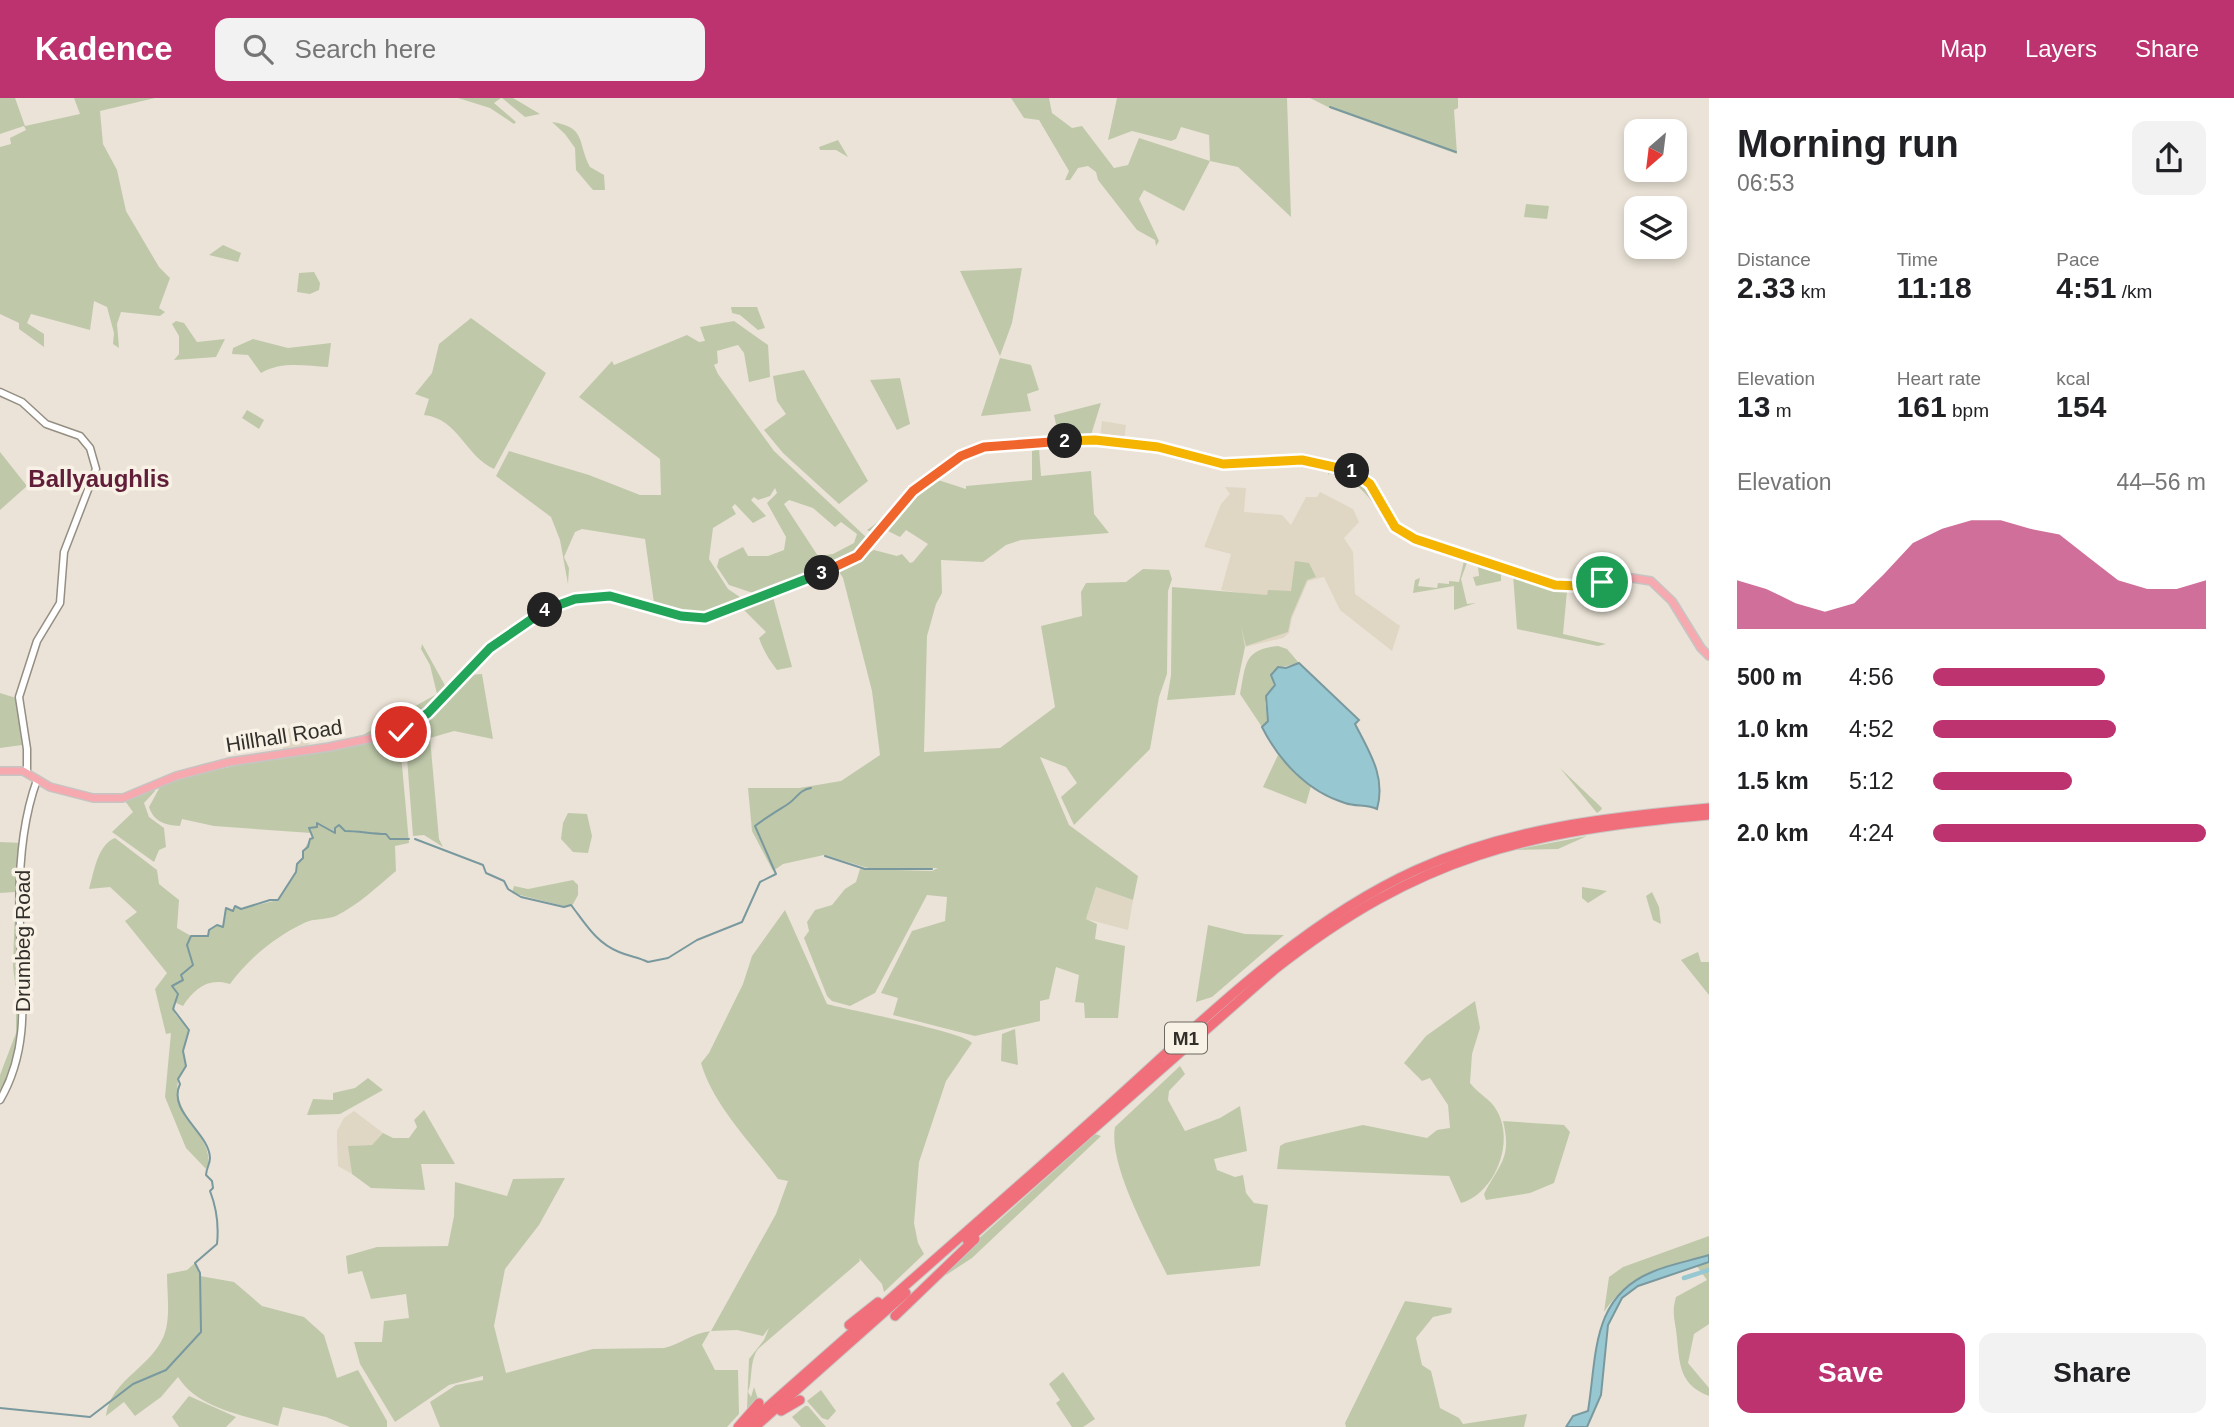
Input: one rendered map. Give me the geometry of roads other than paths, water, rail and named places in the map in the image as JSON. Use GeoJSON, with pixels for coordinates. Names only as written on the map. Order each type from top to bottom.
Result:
{"type":"FeatureCollection","features":[{"type":"Feature","properties":{"kind":"highway","name":"M1"},"geometry":{"type":"LineString","coordinates":[[745,1427],[1263,970],[1310,933],[1366,897],[1414,871],[1491,842],[1593,820],[1709,808]]}},
{"type":"Feature","properties":{"kind":"highway","name":"M1"},"geometry":{"type":"LineString","coordinates":[[755,1427],[1274,970],[1319,935],[1397,887],[1453,862],[1515,842],[1581,829],[1709,815]]}},
{"type":"Feature","properties":{"kind":"highway"},"geometry":{"type":"LineString","coordinates":[[895,1316],[1023,1191]]}},
{"type":"Feature","properties":{"kind":"highway"},"geometry":{"type":"LineString","coordinates":[[849,1325],[966,1233]]}},
{"type":"Feature","properties":{"kind":"highway"},"geometry":{"type":"LineString","coordinates":[[763,1427],[786,1407],[800,1400]]}},
{"type":"Feature","properties":{"kind":"highway"},"geometry":{"type":"LineString","coordinates":[[738,1427],[759,1403]]}},
{"type":"Feature","properties":{"kind":"main road","name":"Hillhall Road"},"geometry":{"type":"LineString","coordinates":[[27,773],[56,789],[113,800],[131,796],[176,776],[229,762],[396,734],[428,713],[490,648],[551,607],[575,599],[610,596],[688,618],[713,616],[858,556],[913,491],[961,456],[984,447],[1025,446],[1078,439],[1158,447],[1223,464],[1302,460],[1350,470],[1366,479],[1395,527],[1430,545],[1555,585],[1579,586],[1632,578],[1651,582],[1672,601],[1701,648],[1709,656]]}},
{"type":"Feature","properties":{"kind":"main road"},"geometry":{"type":"LineString","coordinates":[[0,771],[27,773]]}},
{"type":"Feature","properties":{"kind":"street"},"geometry":{"type":"LineString","coordinates":[[0,392],[22,402],[46,424],[80,436],[90,447],[96,469],[64,552],[60,603],[37,641],[19,696],[27,749],[27,773]]}},
{"type":"Feature","properties":{"kind":"street","name":"Drumbeg Road"},"geometry":{"type":"LineString","coordinates":[[0,1100],[12,1076],[22,1036],[20,901],[28,816],[37,780]]}},
{"type":"Feature","properties":{"kind":"water"},"geometry":{"type":"Polygon","coordinates":[[[1299,663],[1359,720],[1355,724],[1378,776],[1377,809],[1345,803],[1307,783],[1277,752],[1262,727],[1268,721],[1266,696],[1275,685],[1271,675],[1278,667],[1286,668],[1299,663]]]}},
{"type":"Feature","properties":{"kind":"water"},"geometry":{"type":"Polygon","coordinates":[[[1709,1255],[1709,1262],[1638,1286],[1622,1298],[1608,1325],[1601,1395],[1587,1427],[1566,1427],[1573,1416],[1588,1411],[1596,1349],[1607,1312],[1618,1296],[1632,1283],[1652,1272],[1709,1255]]]}},
{"type":"Feature","properties":{"kind":"waterway"},"geometry":{"type":"LineString","coordinates":[[1330,107],[1456,152]]}},
{"type":"Feature","properties":{"kind":"waterway"},"geometry":{"type":"LineString","coordinates":[[415,839],[483,865],[486,873],[504,881],[508,889],[521,897],[564,907],[571,905],[604,943],[619,952],[648,962],[668,958],[697,940],[742,922],[760,882],[776,874],[755,826],[801,792],[811,788]]}},
{"type":"Feature","properties":{"kind":"waterway"},"geometry":{"type":"LineString","coordinates":[[0,1408],[90,1417],[133,1384],[166,1370],[201,1332],[200,1273],[195,1263],[217,1244],[218,1224],[210,1191],[213,1188],[212,1181],[206,1175],[210,1158],[208,1149],[179,1104],[178,1079],[186,1066],[183,1051],[189,1030],[173,1009],[178,994],[172,986],[183,980],[181,975],[193,965],[187,945],[191,936],[208,936],[209,930],[217,925],[223,927],[226,908],[233,911],[235,906],[241,909],[278,900],[296,872],[297,864],[303,858],[303,851],[313,838],[309,828],[317,827],[317,823],[335,833],[335,828],[339,825],[345,831],[386,834],[390,839],[409,839]]}},
{"type":"Feature","properties":{"kind":"waterway"},"geometry":{"type":"LineString","coordinates":[[825,856],[865,869],[932,869]]}},
{"type":"Feature","properties":{"kind":"waterway"},"geometry":{"type":"LineString","coordinates":[[1684,1278],[1709,1270]]}},
{"type":"Feature","properties":{"kind":"district","name":"Ballyaughlis"},"geometry":{"type":"Point","coordinates":[99,479]}}]}
